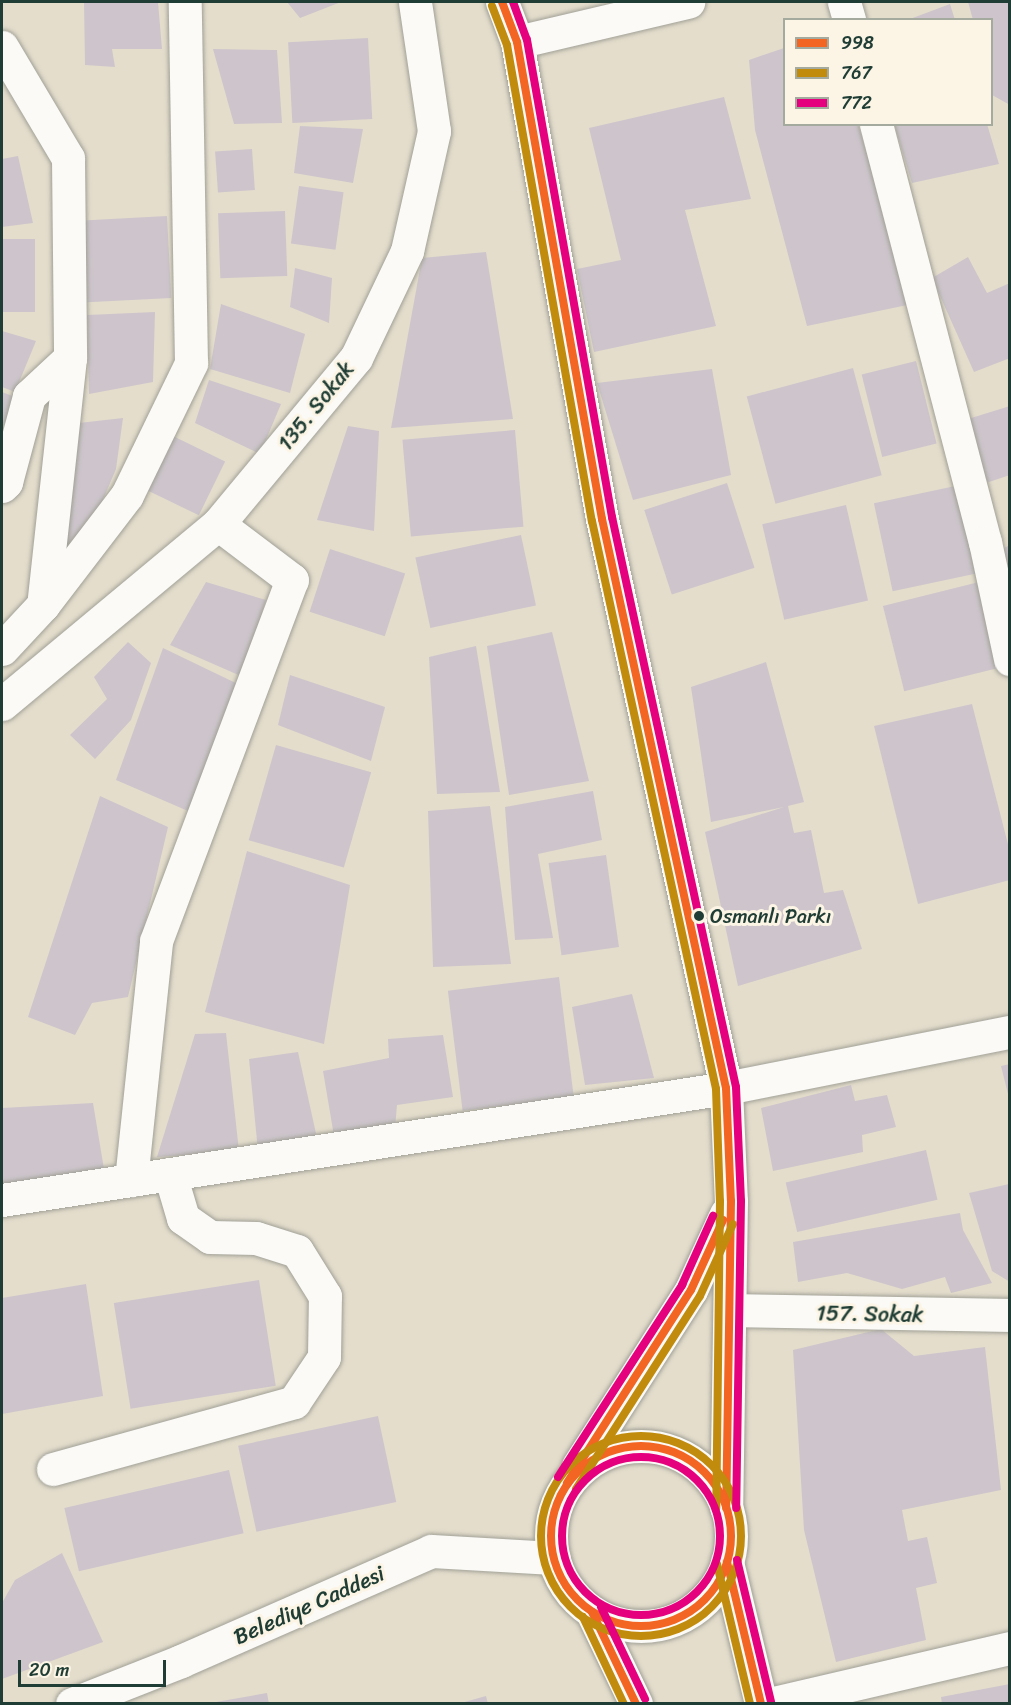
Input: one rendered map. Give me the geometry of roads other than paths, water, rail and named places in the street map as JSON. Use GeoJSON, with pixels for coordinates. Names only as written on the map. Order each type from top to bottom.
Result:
{"type":"FeatureCollection","features":[{"type":"Feature","properties":{"kind":"main road"},"geometry":{"type":"LineString","coordinates":[[2,649],[43,605],[127,495],[191,363],[185,2]]}},
{"type":"Feature","properties":{"kind":"main road","name":"135. Sokak"},"geometry":{"type":"LineString","coordinates":[[2,704],[218,524],[356,358],[407,251],[434,131],[415,2]]}},
{"type":"Feature","properties":{"kind":"main road"},"geometry":{"type":"LineString","coordinates":[[502,2],[517,42],[602,519],[726,1088],[731,1201],[726,1508],[731,1535],[727,1562],[715,1587],[696,1607],[672,1620],[645,1626],[618,1623],[592,1612]]}},
{"type":"Feature","properties":{"kind":"main road"},"geometry":{"type":"LineString","coordinates":[[517,42],[688,2]]}},
{"type":"Feature","properties":{"kind":"main road"},"geometry":{"type":"LineString","coordinates":[[844,2],[848,18]]}},
{"type":"Feature","properties":{"kind":"main road"},"geometry":{"type":"LineString","coordinates":[[2,47],[68,158],[70,358],[43,605]]}},
{"type":"Feature","properties":{"kind":"main road"},"geometry":{"type":"LineString","coordinates":[[877,126],[985,542],[1010,659]]}},
{"type":"Feature","properties":{"kind":"main road"},"geometry":{"type":"LineString","coordinates":[[2,486],[6,482],[29,396],[70,358]]}},
{"type":"Feature","properties":{"kind":"main road"},"geometry":{"type":"LineString","coordinates":[[131,1180],[156,941],[292,580],[218,524]]}},
{"type":"Feature","properties":{"kind":"main road"},"geometry":{"type":"LineString","coordinates":[[2,1200],[726,1088],[1010,1032]]}},
{"type":"Feature","properties":{"kind":"main road"},"geometry":{"type":"LineString","coordinates":[[53,1469],[294,1402],[324,1357],[325,1296],[297,1251],[256,1238],[210,1237],[183,1218],[170,1174]]}},
{"type":"Feature","properties":{"kind":"main road"},"geometry":{"type":"LineString","coordinates":[[636,1704],[592,1612],[562,1579],[554,1558],[550,1536],[562,1492],[691,1290],[731,1201]]}},
{"type":"Feature","properties":{"kind":"main road","name":"157. Sokak"},"geometry":{"type":"LineString","coordinates":[[730,1310],[1010,1315]]}},
{"type":"Feature","properties":{"kind":"main road"},"geometry":{"type":"LineString","coordinates":[[562,1492],[581,1468],[606,1452],[635,1445],[664,1449],[691,1461],[713,1482],[726,1508]]}},
{"type":"Feature","properties":{"kind":"main road","name":"Belediye Caddesi"},"geometry":{"type":"LineString","coordinates":[[72,1704],[182,1661],[431,1551],[554,1558]]}},
{"type":"Feature","properties":{"kind":"main road"},"geometry":{"type":"LineString","coordinates":[[727,1562],[761,1704]]}},
{"type":"Feature","properties":{"kind":"main road"},"geometry":{"type":"LineString","coordinates":[[770,1704],[1010,1648]]}},
{"type":"Feature","properties":{"kind":"place","name":"Osmanlı Parkı"},"geometry":{"type":"Point","coordinates":[699,916]}}]}
